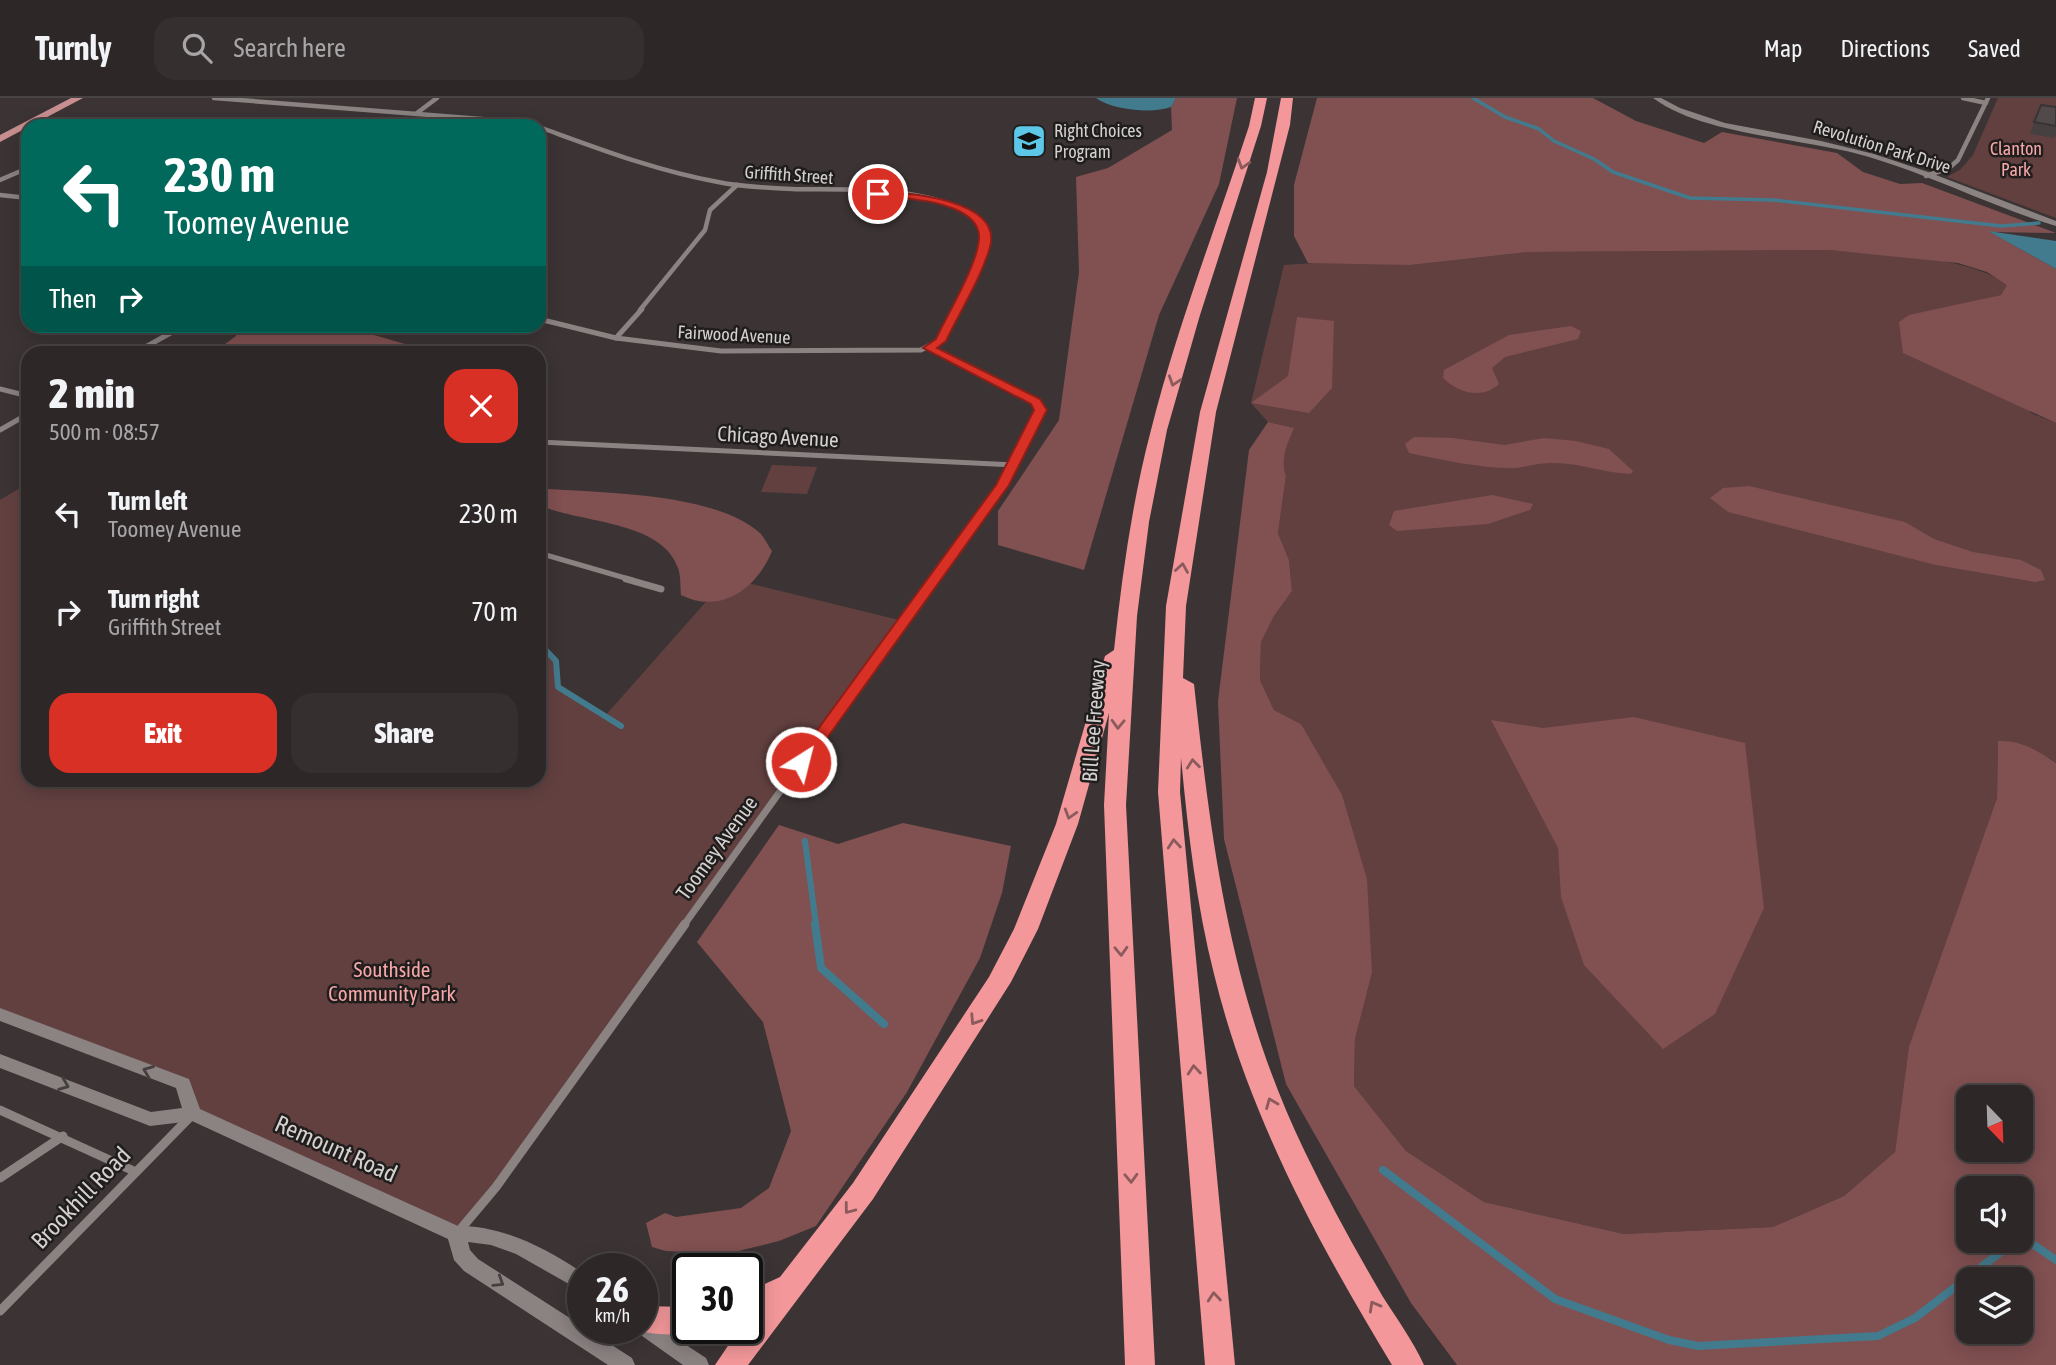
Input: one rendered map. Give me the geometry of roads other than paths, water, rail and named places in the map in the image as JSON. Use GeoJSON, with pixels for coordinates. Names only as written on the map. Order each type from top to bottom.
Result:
{"type":"FeatureCollection","features":[{"type":"Feature","properties":{"kind":"highway","name":"Bill Lee Freeway"},"geometry":{"type":"LineString","coordinates":[[1140,1365],[1115,805],[1119,712],[1134,551],[1158,432],[1255,125],[1261,98]]}},
{"type":"Feature","properties":{"kind":"highway"},"geometry":{"type":"LineString","coordinates":[[1220,1365],[1169,792],[1176,606],[1208,412],[1279,149],[1287,98]]}},
{"type":"Feature","properties":{"kind":"highway"},"geometry":{"type":"LineString","coordinates":[[1176,606],[1197,804],[1211,905],[1236,1004],[1284,1135],[1349,1262],[1409,1365]]}},
{"type":"Feature","properties":{"kind":"highway"},"geometry":{"type":"LineString","coordinates":[[730,1365],[863,1191],[999,982],[1026,929],[1067,824],[1130,607]]}},
{"type":"Feature","properties":{"kind":"highway"},"geometry":{"type":"LineString","coordinates":[[763,1299],[798,1278]]}},
{"type":"Feature","properties":{"kind":"main road"},"geometry":{"type":"LineString","coordinates":[[38,119],[78,98]]}},
{"type":"Feature","properties":{"kind":"main road"},"geometry":{"type":"LineString","coordinates":[[0,139],[21,128]]}},
{"type":"Feature","properties":{"kind":"main road"},"geometry":{"type":"LineString","coordinates":[[0,1014],[183,1084],[193,1114],[150,1119],[0,1060]]}},
{"type":"Feature","properties":{"kind":"main road","name":"Remount Road"},"geometry":{"type":"LineString","coordinates":[[193,1114],[457,1234],[495,1235],[567,1275]]}},
{"type":"Feature","properties":{"kind":"main road"},"geometry":{"type":"LineString","coordinates":[[457,1234],[461,1254],[471,1265],[625,1365]]}},
{"type":"Feature","properties":{"kind":"main road"},"geometry":{"type":"LineString","coordinates":[[658,1336],[699,1365]]}},
{"type":"Feature","properties":{"kind":"street","name":"Griffith Street"},"geometry":{"type":"LineString","coordinates":[[215,98],[465,119]]}},
{"type":"Feature","properties":{"kind":"street"},"geometry":{"type":"LineString","coordinates":[[416,114],[437,98]]}},
{"type":"Feature","properties":{"kind":"street","name":"Revolution Park Drive"},"geometry":{"type":"LineString","coordinates":[[1656,98],[1683,112],[1710,121],[1844,148],[2056,224]]}},
{"type":"Feature","properties":{"kind":"street"},"geometry":{"type":"LineString","coordinates":[[1926,176],[1949,168],[1958,160],[1987,100],[1963,98]]}},
{"type":"Feature","properties":{"kind":"street","name":"Griffith Street"},"geometry":{"type":"LineString","coordinates":[[546,130],[624,156],[737,185],[918,197],[951,205],[972,215],[983,228],[985,246],[940,341],[929,348]]}},
{"type":"Feature","properties":{"kind":"street"},"geometry":{"type":"LineString","coordinates":[[0,180],[21,171]]}},
{"type":"Feature","properties":{"kind":"street"},"geometry":{"type":"LineString","coordinates":[[615,338],[678,267],[705,230],[710,210],[737,185]]}},
{"type":"Feature","properties":{"kind":"street"},"geometry":{"type":"LineString","coordinates":[[0,195],[21,197]]}},
{"type":"Feature","properties":{"kind":"street","name":"Fairwood Avenue"},"geometry":{"type":"LineString","coordinates":[[546,321],[615,338],[745,353],[915,351],[929,348]]}},
{"type":"Feature","properties":{"kind":"street"},"geometry":{"type":"LineString","coordinates":[[147,346],[170,333]]}},
{"type":"Feature","properties":{"kind":"street","name":"Toomey Avenue"},"geometry":{"type":"LineString","coordinates":[[457,1234],[504,1176],[1015,465],[1040,407],[929,348]]}},
{"type":"Feature","properties":{"kind":"street"},"geometry":{"type":"LineString","coordinates":[[0,389],[21,394]]}},
{"type":"Feature","properties":{"kind":"street"},"geometry":{"type":"LineString","coordinates":[[0,430],[21,418]]}},
{"type":"Feature","properties":{"kind":"street","name":"Chicago Avenue"},"geometry":{"type":"LineString","coordinates":[[546,442],[1015,465]]}},
{"type":"Feature","properties":{"kind":"street"},"geometry":{"type":"LineString","coordinates":[[546,555],[661,589]]}},
{"type":"Feature","properties":{"kind":"street"},"geometry":{"type":"LineString","coordinates":[[0,1110],[63,1136],[136,1172]]}},
{"type":"Feature","properties":{"kind":"street","name":"Brookhill Road"},"geometry":{"type":"LineString","coordinates":[[0,1311],[193,1114]]}},
{"type":"Feature","properties":{"kind":"street"},"geometry":{"type":"LineString","coordinates":[[0,1178],[63,1136]]}},
{"type":"Feature","properties":{"kind":"water"},"geometry":{"type":"Polygon","coordinates":[[[1096,98],[1176,98],[1171,107],[1143,110],[1122,108],[1096,98]]]}},
{"type":"Feature","properties":{"kind":"water"},"geometry":{"type":"Polygon","coordinates":[[[1988,231],[2056,241],[2056,269],[1988,231]]]}},
{"type":"Feature","properties":{"kind":"waterway"},"geometry":{"type":"LineString","coordinates":[[1473,98],[1505,117],[1539,129],[1554,141],[1594,159],[1613,172],[1690,198],[1773,200],[2001,226],[2039,223]]}},
{"type":"Feature","properties":{"kind":"waterway"},"geometry":{"type":"LineString","coordinates":[[546,650],[556,661],[558,687],[621,726]]}},
{"type":"Feature","properties":{"kind":"waterway"},"geometry":{"type":"LineString","coordinates":[[805,841],[816,925]]}},
{"type":"Feature","properties":{"kind":"waterway"},"geometry":{"type":"LineString","coordinates":[[815,924],[821,968],[884,1024]]}},
{"type":"Feature","properties":{"kind":"waterway"},"geometry":{"type":"LineString","coordinates":[[1383,1170],[1555,1299],[1669,1340],[1698,1346],[1878,1336],[1915,1318],[2010,1245],[2034,1245],[2056,1260]]}},
{"type":"Feature","properties":{"kind":"place","name":"Right Choices Program"},"geometry":{"type":"Point","coordinates":[1029,141]}},
{"type":"Feature","properties":{"kind":"park label","name":"Clanton Park"},"geometry":{"type":"Point","coordinates":[2016,159]}},
{"type":"Feature","properties":{"kind":"park label","name":"Southside Community Park"},"geometry":{"type":"Point","coordinates":[392,982]}}]}
